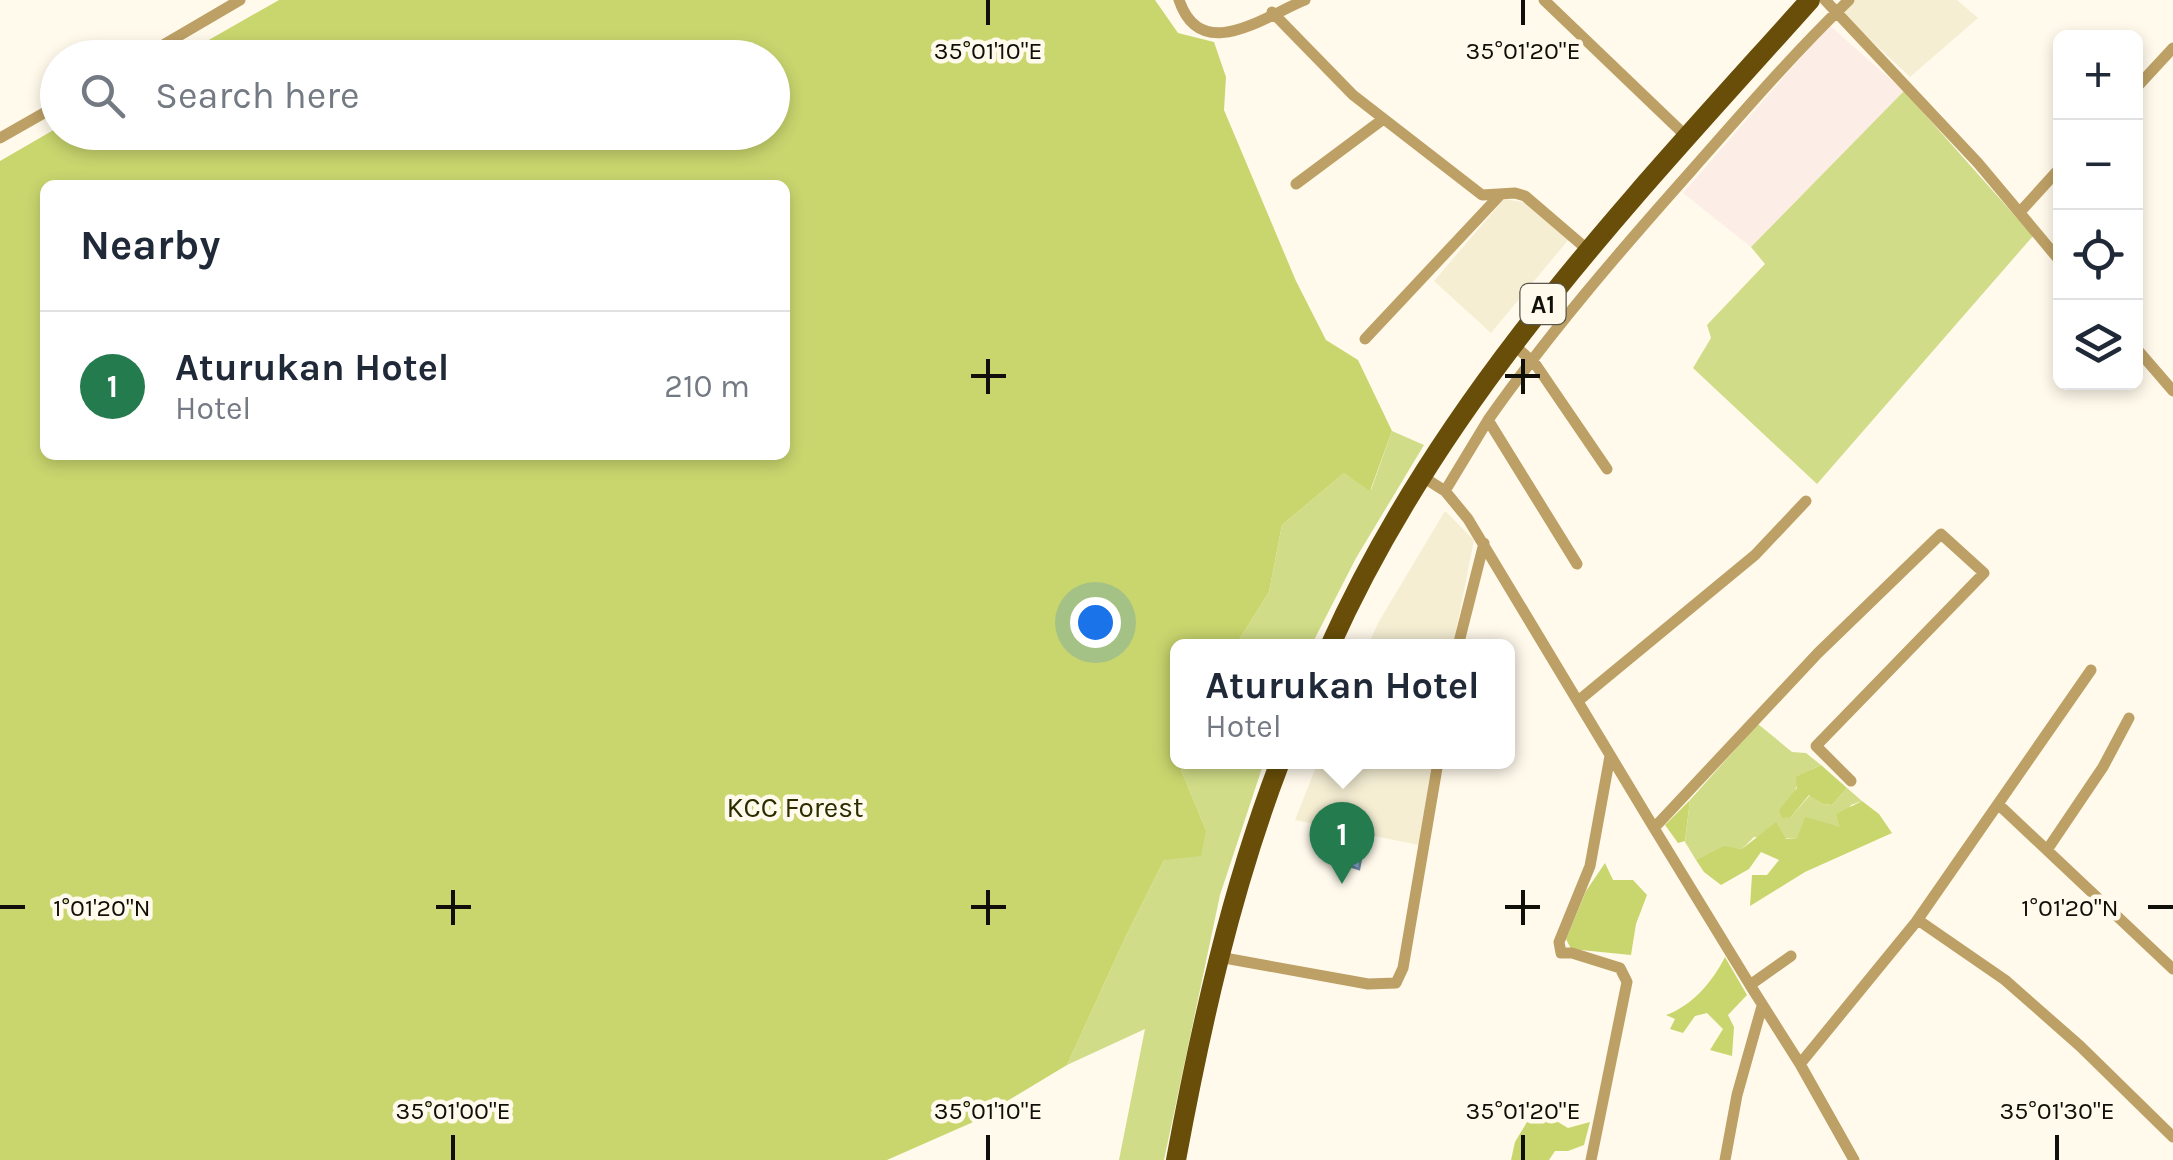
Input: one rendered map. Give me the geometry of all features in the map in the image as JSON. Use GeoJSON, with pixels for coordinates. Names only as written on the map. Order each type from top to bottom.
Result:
{"type":"FeatureCollection","features":[{"type":"Feature","properties":{"kind":"highway","name":"A1"},"geometry":{"type":"LineString","coordinates":[[1333,639],[1364,574],[1471,398],[1588,250],[1810,0]]}},
{"type":"Feature","properties":{"kind":"highway"},"geometry":{"type":"LineString","coordinates":[[1176,1160],[1190,1081],[1220,957],[1257,824],[1277,769]]}},
{"type":"Feature","properties":{"kind":"street"},"geometry":{"type":"LineString","coordinates":[[171,40],[240,0]]}},
{"type":"Feature","properties":{"kind":"street"},"geometry":{"type":"LineString","coordinates":[[1179,0],[1198,25],[1220,36],[1304,0]]}},
{"type":"Feature","properties":{"kind":"street"},"geometry":{"type":"LineString","coordinates":[[1544,0],[1688,138]]}},
{"type":"Feature","properties":{"kind":"street"},"geometry":{"type":"LineString","coordinates":[[1825,0],[1978,162],[2053,252]]}},
{"type":"Feature","properties":{"kind":"street"},"geometry":{"type":"LineString","coordinates":[[1445,491],[1530,360],[1640,228],[1849,0]]}},
{"type":"Feature","properties":{"kind":"street"},"geometry":{"type":"LineString","coordinates":[[1272,12],[1382,120],[1482,196],[1515,193],[1535,202],[1588,250]]}},
{"type":"Feature","properties":{"kind":"street"},"geometry":{"type":"LineString","coordinates":[[2143,80],[2173,48]]}},
{"type":"Feature","properties":{"kind":"street"},"geometry":{"type":"LineString","coordinates":[[0,138],[40,115]]}},
{"type":"Feature","properties":{"kind":"street"},"geometry":{"type":"LineString","coordinates":[[1296,184],[1382,120]]}},
{"type":"Feature","properties":{"kind":"street"},"geometry":{"type":"LineString","coordinates":[[2020,212],[2053,176]]}},
{"type":"Feature","properties":{"kind":"street"},"geometry":{"type":"LineString","coordinates":[[1365,339],[1501,194]]}},
{"type":"Feature","properties":{"kind":"street"},"geometry":{"type":"LineString","coordinates":[[1513,344],[1530,360],[1607,469]]}},
{"type":"Feature","properties":{"kind":"street"},"geometry":{"type":"LineString","coordinates":[[2143,356],[2173,391]]}},
{"type":"Feature","properties":{"kind":"street"},"geometry":{"type":"LineString","coordinates":[[1488,420],[1577,564]]}},
{"type":"Feature","properties":{"kind":"street"},"geometry":{"type":"LineString","coordinates":[[1423,477],[1445,491],[1484,544],[1800,1064],[1854,1160]]}},
{"type":"Feature","properties":{"kind":"street"},"geometry":{"type":"LineString","coordinates":[[1578,700],[1755,554],[1806,501]]}},
{"type":"Feature","properties":{"kind":"street"},"geometry":{"type":"LineString","coordinates":[[1654,828],[1818,653],[1942,534],[1984,573],[1816,746],[1851,780]]}},
{"type":"Feature","properties":{"kind":"street"},"geometry":{"type":"LineString","coordinates":[[1460,639],[1484,544]]}},
{"type":"Feature","properties":{"kind":"street"},"geometry":{"type":"LineString","coordinates":[[1800,1064],[1918,920],[2091,670]]}},
{"type":"Feature","properties":{"kind":"street"},"geometry":{"type":"LineString","coordinates":[[2047,850],[2104,767],[2129,718]]}},
{"type":"Feature","properties":{"kind":"street"},"geometry":{"type":"LineString","coordinates":[[1591,1160],[1626,974],[1620,968],[1561,953],[1559,942],[1590,866],[1610,756]]}},
{"type":"Feature","properties":{"kind":"street"},"geometry":{"type":"LineString","coordinates":[[1220,957],[1368,984],[1396,983],[1403,968],[1437,769]]}},
{"type":"Feature","properties":{"kind":"street"},"geometry":{"type":"LineString","coordinates":[[1998,804],[2173,970]]}},
{"type":"Feature","properties":{"kind":"street"},"geometry":{"type":"LineString","coordinates":[[1918,920],[2004,980],[2080,1046],[2173,1136]]}},
{"type":"Feature","properties":{"kind":"street"},"geometry":{"type":"LineString","coordinates":[[1750,986],[1791,956]]}},
{"type":"Feature","properties":{"kind":"street"},"geometry":{"type":"LineString","coordinates":[[1725,1160],[1740,1082],[1762,1006]]}},
{"type":"Feature","properties":{"kind":"shaded area"},"geometry":{"type":"Polygon","coordinates":[[[1853,0],[1957,0],[1978,18],[1910,77],[1841,12],[1853,0]]]}},
{"type":"Feature","properties":{"kind":"shaded area"},"geometry":{"type":"Polygon","coordinates":[[[1829,25],[1904,91],[1751,247],[1683,193],[1829,25]]]}},
{"type":"Feature","properties":{"kind":"shaded area"},"geometry":{"type":"Polygon","coordinates":[[[1504,199],[1530,203],[1569,239],[1491,333],[1434,281],[1504,199]]]}},
{"type":"Feature","properties":{"kind":"shaded area"},"geometry":{"type":"Polygon","coordinates":[[[1445,511],[1474,540],[1454,639],[1371,639],[1445,511]]]}},
{"type":"Feature","properties":{"kind":"shaded area"},"geometry":{"type":"Polygon","coordinates":[[[1315,769],[1431,769],[1419,845],[1295,820],[1315,769]]]}},
{"type":"Feature","properties":{"kind":"green space","name":"KCC Forest"},"geometry":{"type":"Polygon","coordinates":[[[279,0],[1155,0],[1178,33],[1214,42],[1226,77],[1224,110],[1296,281],[1326,340],[1358,360],[1392,431],[1370,491],[1344,473],[1282,525],[1269,592],[1239,639],[1170,639],[1170,769],[1182,769],[1206,830],[1201,856],[1164,860],[1067,1065],[971,1123],[887,1160],[0,1160],[0,161],[40,138],[40,150],[790,150],[790,40],[209,40],[279,0]]]}},
{"type":"Feature","properties":{"kind":"green space"},"geometry":{"type":"Polygon","coordinates":[[[1904,91],[2033,236],[1817,484],[1693,368],[1711,338],[1707,325],[1765,264],[1751,247],[1904,91]]]}},
{"type":"Feature","properties":{"kind":"green space"},"geometry":{"type":"Polygon","coordinates":[[[1392,431],[1424,445],[1356,558],[1315,639],[1239,639],[1269,592],[1282,525],[1344,473],[1371,490],[1392,431]]]}},
{"type":"Feature","properties":{"kind":"green space"},"geometry":{"type":"Polygon","coordinates":[[[1758,724],[1792,752],[1806,753],[1821,765],[1797,785],[1791,817],[1810,795],[1832,805],[1847,788],[1862,801],[1851,805],[1841,827],[1797,839],[1754,837],[1742,849],[1724,847],[1696,860],[1685,842],[1690,800],[1758,724]]]}},
{"type":"Feature","properties":{"kind":"green space"},"geometry":{"type":"Polygon","coordinates":[[[1821,765],[1847,788],[1832,805],[1809,795],[1791,817],[1782,818],[1779,810],[1797,788],[1796,777],[1821,765]]]}},
{"type":"Feature","properties":{"kind":"green space"},"geometry":{"type":"Polygon","coordinates":[[[1262,769],[1220,895],[1164,1160],[1119,1160],[1145,1029],[1067,1065],[1164,860],[1206,830],[1181,770],[1262,769]]]}},
{"type":"Feature","properties":{"kind":"green space"},"geometry":{"type":"Polygon","coordinates":[[[1690,800],[1685,841],[1678,843],[1665,825],[1690,800]]]}},
{"type":"Feature","properties":{"kind":"green space"},"geometry":{"type":"Polygon","coordinates":[[[1862,801],[1879,814],[1892,833],[1805,872],[1750,906],[1752,875],[1767,875],[1779,860],[1761,852],[1749,869],[1721,885],[1696,860],[1724,846],[1742,849],[1776,822],[1786,839],[1797,839],[1805,817],[1840,827],[1836,814],[1862,801]]]}},
{"type":"Feature","properties":{"kind":"green space"},"geometry":{"type":"Polygon","coordinates":[[[1605,863],[1613,880],[1633,880],[1647,895],[1636,924],[1631,955],[1571,949],[1566,939],[1586,891],[1605,863]]]}},
{"type":"Feature","properties":{"kind":"green space"},"geometry":{"type":"Polygon","coordinates":[[[1725,957],[1747,995],[1728,1015],[1734,1027],[1732,1056],[1710,1050],[1723,1029],[1707,1013],[1695,1016],[1683,1033],[1670,1029],[1675,1019],[1666,1015],[1701,992],[1725,957]]]}},
{"type":"Feature","properties":{"kind":"green space"},"geometry":{"type":"Polygon","coordinates":[[[1548,1116],[1568,1128],[1590,1122],[1584,1145],[1555,1151],[1549,1160],[1511,1160],[1515,1142],[1527,1122],[1539,1122],[1548,1116]]]}},
{"type":"Feature","properties":{"kind":"water"},"geometry":{"type":"Polygon","coordinates":[[[1338,847],[1362,853],[1359,869],[1332,860],[1328,851],[1338,847]]]}},
{"type":"Feature","properties":{"kind":"place","name":"Aturukan Hotel"},"geometry":{"type":"Point","coordinates":[1342,884]}}]}
